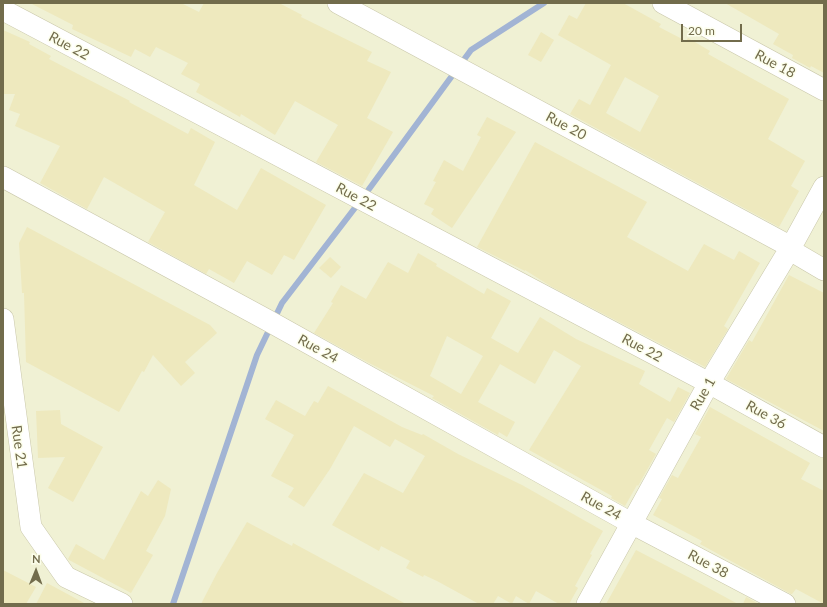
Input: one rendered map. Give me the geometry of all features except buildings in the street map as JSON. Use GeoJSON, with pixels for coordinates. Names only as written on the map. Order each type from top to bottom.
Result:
{"type":"FeatureCollection","features":[{"type":"Feature","properties":{"kind":"street","name":"Rue 20"},"geometry":{"type":"LineString","coordinates":[[338,3],[790,249],[824,270]]}},
{"type":"Feature","properties":{"kind":"street","name":"Rue 18"},"geometry":{"type":"LineString","coordinates":[[663,3],[824,90]]}},
{"type":"Feature","properties":{"kind":"street","name":"Rue 22"},"geometry":{"type":"LineString","coordinates":[[3,10],[709,383]]}},
{"type":"Feature","properties":{"kind":"street","name":"Rue 24"},"geometry":{"type":"LineString","coordinates":[[3,177],[271,323],[631,523]]}},
{"type":"Feature","properties":{"kind":"street","name":"Rue 1"},"geometry":{"type":"LineString","coordinates":[[587,604],[709,383],[790,249],[824,187]]}},
{"type":"Feature","properties":{"kind":"street","name":"Rue 21"},"geometry":{"type":"LineString","coordinates":[[3,319],[31,527],[66,577],[122,604]]}},
{"type":"Feature","properties":{"kind":"street","name":"Rue 36"},"geometry":{"type":"LineString","coordinates":[[709,383],[824,447]]}},
{"type":"Feature","properties":{"kind":"street","name":"Rue 38"},"geometry":{"type":"LineString","coordinates":[[631,523],[785,604]]}},
{"type":"Feature","properties":{"kind":"shaded area"},"geometry":{"type":"Polygon","coordinates":[[[3,3],[824,3],[824,604],[3,604],[3,3]]]}},
{"type":"Feature","properties":{"kind":"waterway"},"geometry":{"type":"LineString","coordinates":[[173,604],[257,355],[282,303],[361,200],[471,50],[544,3]]}}]}
